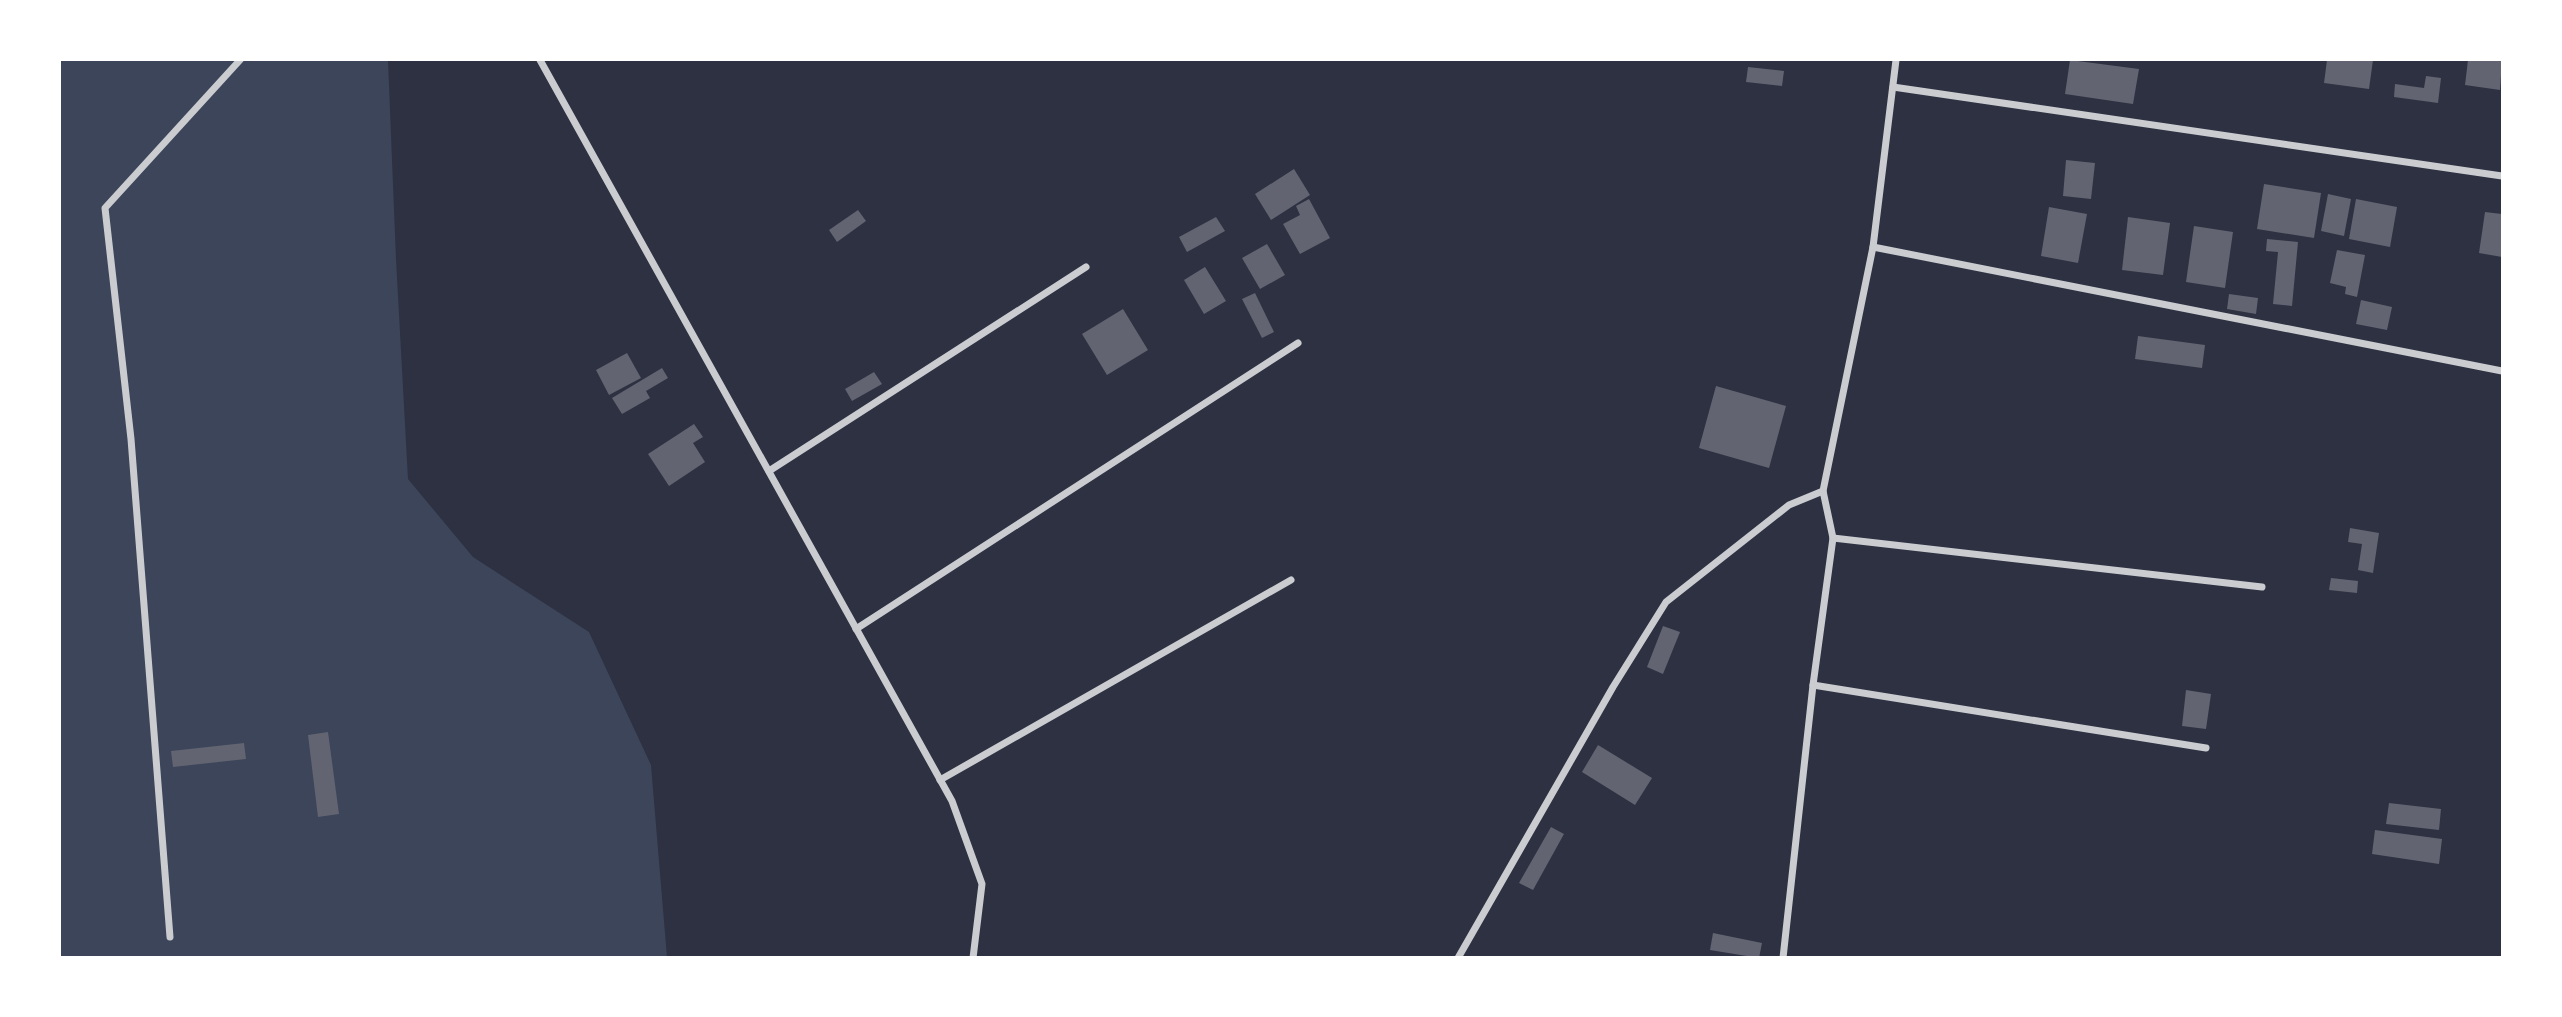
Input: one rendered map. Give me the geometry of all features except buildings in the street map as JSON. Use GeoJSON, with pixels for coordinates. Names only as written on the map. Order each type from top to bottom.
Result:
{"type":"FeatureCollection","features":[{"type":"Feature","properties":{"kind":"street"},"geometry":{"type":"LineString","coordinates":[[170,937],[131,439],[105,208],[240,60]]}},
{"type":"Feature","properties":{"kind":"street"},"geometry":{"type":"LineString","coordinates":[[540,60],[952,801],[982,884],[973,957]]}},
{"type":"Feature","properties":{"kind":"street"},"geometry":{"type":"LineString","coordinates":[[1783,957],[1813,685],[1833,538],[1823,491],[1873,247],[1896,60]]}},
{"type":"Feature","properties":{"kind":"street"},"geometry":{"type":"LineString","coordinates":[[1893,87],[2502,176]]}},
{"type":"Feature","properties":{"kind":"street"},"geometry":{"type":"LineString","coordinates":[[1873,247],[2502,370]]}},
{"type":"Feature","properties":{"kind":"street"},"geometry":{"type":"LineString","coordinates":[[769,471],[1086,267]]}},
{"type":"Feature","properties":{"kind":"street"},"geometry":{"type":"LineString","coordinates":[[856,629],[1298,344]]}},
{"type":"Feature","properties":{"kind":"street"},"geometry":{"type":"LineString","coordinates":[[1458,957],[1613,687],[1666,602],[1789,505],[1823,491]]}},
{"type":"Feature","properties":{"kind":"street"},"geometry":{"type":"LineString","coordinates":[[1833,538],[2262,587]]}},
{"type":"Feature","properties":{"kind":"street"},"geometry":{"type":"LineString","coordinates":[[940,780],[1291,580]]}},
{"type":"Feature","properties":{"kind":"street"},"geometry":{"type":"LineString","coordinates":[[1813,685],[2206,748]]}},
{"type":"Feature","properties":{"kind":"shaded area"},"geometry":{"type":"Polygon","coordinates":[[[60,60],[388,60],[408,479],[473,557],[589,632],[651,765],[667,957],[60,957],[60,60]]]}}]}
